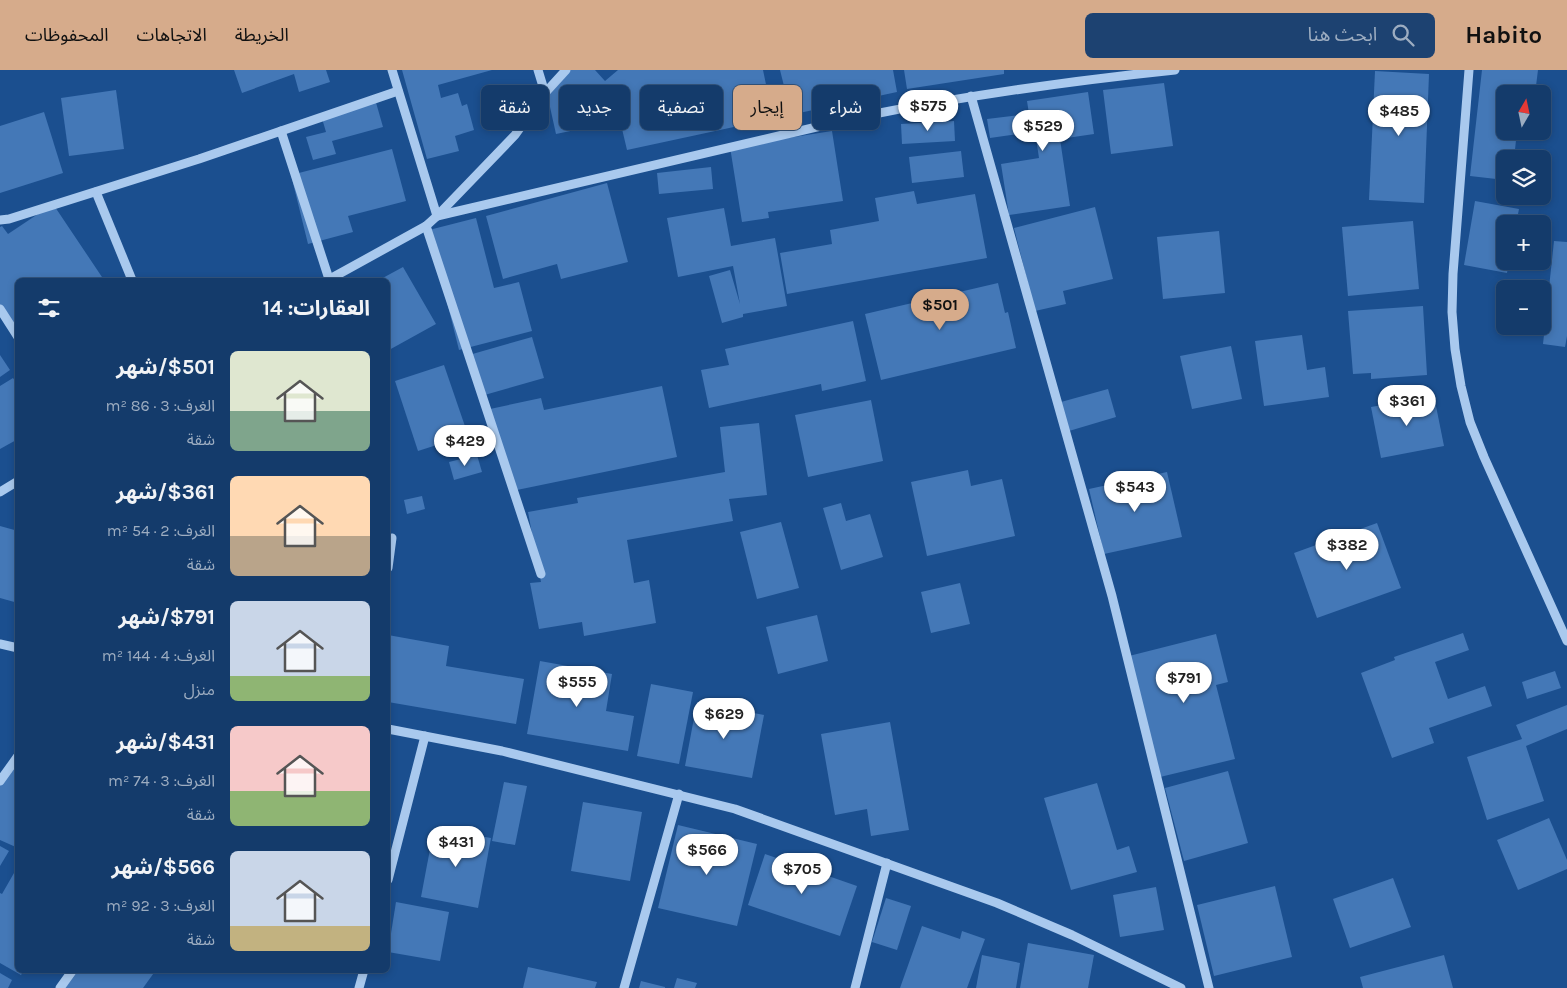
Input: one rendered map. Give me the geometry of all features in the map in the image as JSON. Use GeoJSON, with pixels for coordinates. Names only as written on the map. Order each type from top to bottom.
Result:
{"type":"FeatureCollection","features":[{"type":"Feature","properties":{"kind":"street"},"geometry":{"type":"LineString","coordinates":[[392,70],[437,216]]}},
{"type":"Feature","properties":{"kind":"street"},"geometry":{"type":"LineString","coordinates":[[538,70],[543,85]]}},
{"type":"Feature","properties":{"kind":"street"},"geometry":{"type":"LineString","coordinates":[[549,89],[566,70]]}},
{"type":"Feature","properties":{"kind":"street"},"geometry":{"type":"LineString","coordinates":[[437,216],[859,117],[1046,84],[1175,70]]}},
{"type":"Feature","properties":{"kind":"street"},"geometry":{"type":"LineString","coordinates":[[1469,70],[1452,312],[1461,386],[1470,422],[1484,457],[1567,641]]}},
{"type":"Feature","properties":{"kind":"street"},"geometry":{"type":"LineString","coordinates":[[0,220],[9,219],[96,192],[281,132],[398,91]]}},
{"type":"Feature","properties":{"kind":"street"},"geometry":{"type":"LineString","coordinates":[[971,96],[1112,596],[1209,988]]}},
{"type":"Feature","properties":{"kind":"street"},"geometry":{"type":"LineString","coordinates":[[333,278],[426,226],[519,130]]}},
{"type":"Feature","properties":{"kind":"street"},"geometry":{"type":"LineString","coordinates":[[281,132],[328,278]]}},
{"type":"Feature","properties":{"kind":"street"},"geometry":{"type":"LineString","coordinates":[[96,192],[131,278]]}},
{"type":"Feature","properties":{"kind":"street"},"geometry":{"type":"LineString","coordinates":[[426,226],[541,574]]}},
{"type":"Feature","properties":{"kind":"street"},"geometry":{"type":"LineString","coordinates":[[0,308],[15,331]]}},
{"type":"Feature","properties":{"kind":"street"},"geometry":{"type":"LineString","coordinates":[[0,492],[15,483]]}},
{"type":"Feature","properties":{"kind":"street"},"geometry":{"type":"LineString","coordinates":[[390,553],[392,538]]}},
{"type":"Feature","properties":{"kind":"street"},"geometry":{"type":"LineString","coordinates":[[0,644],[15,647]]}},
{"type":"Feature","properties":{"kind":"street"},"geometry":{"type":"LineString","coordinates":[[390,729],[502,751],[735,808],[996,903],[1055,928],[1181,988]]}},
{"type":"Feature","properties":{"kind":"street"},"geometry":{"type":"LineString","coordinates":[[390,872],[425,736]]}},
{"type":"Feature","properties":{"kind":"street"},"geometry":{"type":"LineString","coordinates":[[0,781],[15,760]]}},
{"type":"Feature","properties":{"kind":"street"},"geometry":{"type":"LineString","coordinates":[[624,988],[678,794]]}},
{"type":"Feature","properties":{"kind":"street"},"geometry":{"type":"LineString","coordinates":[[855,988],[887,863]]}},
{"type":"Feature","properties":{"kind":"street"},"geometry":{"type":"LineString","coordinates":[[60,988],[71,973]]}},
{"type":"Feature","properties":{"kind":"street"},"geometry":{"type":"LineString","coordinates":[[359,988],[363,973]]}},
{"type":"Feature","properties":{"kind":"building"},"geometry":{"type":"Polygon","coordinates":[[[234,70],[326,70],[330,82],[299,92],[294,74],[242,93],[234,70]]]}},
{"type":"Feature","properties":{"kind":"building"},"geometry":{"type":"Polygon","coordinates":[[[402,70],[492,70],[438,85],[441,98],[458,93],[462,106],[467,104],[474,130],[455,136],[459,151],[427,159],[402,70]]]}},
{"type":"Feature","properties":{"kind":"building"},"geometry":{"type":"Polygon","coordinates":[[[568,70],[595,70],[605,81],[618,70],[763,70],[766,85],[733,85],[733,127],[723,129],[723,85],[640,85],[640,130],[720,130],[627,150],[622,130],[630,130],[630,85],[559,85],[559,130],[575,130],[556,134],[549,102],[549,86],[568,70]]]}},
{"type":"Feature","properties":{"kind":"building"},"geometry":{"type":"Polygon","coordinates":[[[780,70],[893,70],[897,92],[880,96],[880,85],[812,85],[812,110],[802,112],[802,85],[784,85],[780,70]]]}},
{"type":"Feature","properties":{"kind":"building"},"geometry":{"type":"Polygon","coordinates":[[[904,70],[1004,70],[1004,74],[907,89],[904,70]]]}},
{"type":"Feature","properties":{"kind":"building"},"geometry":{"type":"Polygon","coordinates":[[[1482,70],[1538,70],[1536,85],[1496,85],[1496,140],[1516,140],[1515,150],[1496,150],[1496,179],[1470,176],[1482,70]]]}},
{"type":"Feature","properties":{"kind":"building"},"geometry":{"type":"Polygon","coordinates":[[[1375,71],[1429,74],[1424,203],[1369,200],[1375,71]]]}},
{"type":"Feature","properties":{"kind":"building"},"geometry":{"type":"Polygon","coordinates":[[[1164,83],[1173,146],[1111,154],[1103,90],[1164,83]]]}},
{"type":"Feature","properties":{"kind":"building"},"geometry":{"type":"Polygon","coordinates":[[[116,90],[124,149],[69,156],[61,98],[116,90]]]}},
{"type":"Feature","properties":{"kind":"building"},"geometry":{"type":"Polygon","coordinates":[[[1088,92],[1094,134],[1060,139],[1070,206],[1009,215],[1001,164],[1039,158],[1036,138],[1061,134],[1060,128],[990,138],[987,119],[1029,114],[1027,101],[1088,92]]]}},
{"type":"Feature","properties":{"kind":"building"},"geometry":{"type":"Polygon","coordinates":[[[375,99],[383,127],[332,141],[336,154],[313,160],[306,137],[326,132],[321,115],[375,99]]]}},
{"type":"Feature","properties":{"kind":"building"},"geometry":{"type":"Polygon","coordinates":[[[44,112],[63,173],[0,193],[0,126],[44,112]]]}},
{"type":"Feature","properties":{"kind":"building"},"geometry":{"type":"Polygon","coordinates":[[[954,121],[955,141],[902,144],[901,124],[954,121]]]}},
{"type":"Feature","properties":{"kind":"building"},"geometry":{"type":"Polygon","coordinates":[[[832,131],[843,201],[768,212],[769,218],[742,222],[730,147],[832,131]]]}},
{"type":"Feature","properties":{"kind":"building"},"geometry":{"type":"Polygon","coordinates":[[[392,149],[406,201],[348,216],[353,232],[308,244],[291,175],[392,149]]]}},
{"type":"Feature","properties":{"kind":"building"},"geometry":{"type":"Polygon","coordinates":[[[961,151],[964,177],[912,183],[909,157],[961,151]]]}},
{"type":"Feature","properties":{"kind":"building"},"geometry":{"type":"Polygon","coordinates":[[[711,167],[713,189],[659,194],[657,173],[711,167]]]}},
{"type":"Feature","properties":{"kind":"building"},"geometry":{"type":"Polygon","coordinates":[[[607,183],[628,262],[561,279],[557,264],[503,279],[486,216],[607,183]]]}},
{"type":"Feature","properties":{"kind":"building"},"geometry":{"type":"Polygon","coordinates":[[[914,191],[917,204],[975,194],[987,258],[787,294],[780,253],[832,244],[830,230],[879,221],[875,198],[914,191]]]}},
{"type":"Feature","properties":{"kind":"building"},"geometry":{"type":"Polygon","coordinates":[[[1475,201],[1519,209],[1518,215],[1496,215],[1496,270],[1508,270],[1507,273],[1464,265],[1475,201]]]}},
{"type":"Feature","properties":{"kind":"building"},"geometry":{"type":"Polygon","coordinates":[[[53,204],[103,278],[15,278],[15,333],[0,311],[0,227],[2,226],[8,234],[53,204]]]}},
{"type":"Feature","properties":{"kind":"building"},"geometry":{"type":"Polygon","coordinates":[[[1095,207],[1113,279],[1063,291],[1066,304],[1035,311],[1014,228],[1095,207]]]}},
{"type":"Feature","properties":{"kind":"building"},"geometry":{"type":"Polygon","coordinates":[[[724,208],[731,246],[775,238],[787,306],[743,314],[743,317],[722,323],[709,276],[730,270],[740,304],[733,266],[678,277],[667,218],[724,208]]]}},
{"type":"Feature","properties":{"kind":"building"},"geometry":{"type":"Polygon","coordinates":[[[476,218],[494,288],[519,282],[532,331],[459,350],[429,230],[476,218]]]}},
{"type":"Feature","properties":{"kind":"building"},"geometry":{"type":"Polygon","coordinates":[[[1413,221],[1419,289],[1348,296],[1342,227],[1413,221]]]}},
{"type":"Feature","properties":{"kind":"building"},"geometry":{"type":"Polygon","coordinates":[[[1219,231],[1225,293],[1163,299],[1157,237],[1219,231]]]}},
{"type":"Feature","properties":{"kind":"building"},"geometry":{"type":"Polygon","coordinates":[[[1554,241],[1567,242],[1567,336],[1565,347],[1543,344],[1544,335],[1551,335],[1551,269],[1554,241]]]}},
{"type":"Feature","properties":{"kind":"building"},"geometry":{"type":"Polygon","coordinates":[[[403,267],[436,324],[390,349],[390,278],[383,278],[403,267]]]}},
{"type":"Feature","properties":{"kind":"building"},"geometry":{"type":"Polygon","coordinates":[[[998,283],[1005,313],[1008,312],[1016,348],[881,380],[865,314],[998,283]]]}},
{"type":"Feature","properties":{"kind":"building"},"geometry":{"type":"Polygon","coordinates":[[[1423,306],[1427,375],[1371,379],[1371,373],[1353,374],[1348,311],[1423,306]]]}},
{"type":"Feature","properties":{"kind":"building"},"geometry":{"type":"Polygon","coordinates":[[[853,321],[866,381],[822,391],[821,384],[709,408],[701,370],[729,365],[725,349],[853,321]]]}},
{"type":"Feature","properties":{"kind":"building"},"geometry":{"type":"Polygon","coordinates":[[[1302,335],[1307,370],[1325,367],[1329,397],[1264,406],[1255,341],[1302,335]]]}},
{"type":"Feature","properties":{"kind":"building"},"geometry":{"type":"Polygon","coordinates":[[[532,337],[544,378],[481,396],[469,355],[532,337]]]}},
{"type":"Feature","properties":{"kind":"building"},"geometry":{"type":"Polygon","coordinates":[[[1231,346],[1242,399],[1192,409],[1180,356],[1231,346]]]}},
{"type":"Feature","properties":{"kind":"building"},"geometry":{"type":"Polygon","coordinates":[[[0,355],[10,370],[0,377],[0,355]]]}},
{"type":"Feature","properties":{"kind":"building"},"geometry":{"type":"Polygon","coordinates":[[[444,365],[468,435],[418,451],[395,381],[444,365]]]}},
{"type":"Feature","properties":{"kind":"building"},"geometry":{"type":"Polygon","coordinates":[[[13,378],[15,381],[15,441],[0,449],[0,386],[13,378]]]}},
{"type":"Feature","properties":{"kind":"building"},"geometry":{"type":"Polygon","coordinates":[[[662,386],[677,457],[512,491],[490,409],[541,398],[544,410],[662,386]]]}},
{"type":"Feature","properties":{"kind":"building"},"geometry":{"type":"Polygon","coordinates":[[[1108,389],[1116,417],[1069,431],[1061,402],[1108,389]]]}},
{"type":"Feature","properties":{"kind":"building"},"geometry":{"type":"Polygon","coordinates":[[[1434,396],[1444,446],[1381,458],[1371,407],[1434,396]]]}},
{"type":"Feature","properties":{"kind":"building"},"geometry":{"type":"Polygon","coordinates":[[[871,400],[883,461],[808,477],[795,415],[871,400]]]}},
{"type":"Feature","properties":{"kind":"building"},"geometry":{"type":"Polygon","coordinates":[[[759,423],[767,495],[729,499],[733,521],[627,540],[634,583],[649,580],[656,623],[584,636],[582,622],[539,629],[530,583],[541,582],[528,512],[578,503],[577,498],[725,472],[720,427],[759,423]]]}},
{"type":"Feature","properties":{"kind":"building"},"geometry":{"type":"Polygon","coordinates":[[[477,455],[482,472],[454,480],[449,462],[477,455]]]}},
{"type":"Feature","properties":{"kind":"building"},"geometry":{"type":"Polygon","coordinates":[[[968,470],[971,486],[1002,479],[1015,536],[927,556],[911,482],[968,470]]]}},
{"type":"Feature","properties":{"kind":"building"},"geometry":{"type":"Polygon","coordinates":[[[1167,472],[1182,537],[1104,554],[1089,489],[1167,472]]]}},
{"type":"Feature","properties":{"kind":"building"},"geometry":{"type":"Polygon","coordinates":[[[422,496],[425,509],[407,514],[404,500],[422,496]]]}},
{"type":"Feature","properties":{"kind":"building"},"geometry":{"type":"Polygon","coordinates":[[[841,503],[846,521],[870,514],[883,557],[841,570],[823,508],[841,503]]]}},
{"type":"Feature","properties":{"kind":"building"},"geometry":{"type":"Polygon","coordinates":[[[781,522],[799,588],[757,599],[740,532],[781,522]]]}},
{"type":"Feature","properties":{"kind":"building"},"geometry":{"type":"Polygon","coordinates":[[[1377,523],[1401,588],[1317,618],[1294,553],[1377,523]]]}},
{"type":"Feature","properties":{"kind":"building"},"geometry":{"type":"Polygon","coordinates":[[[0,526],[15,530],[15,602],[0,598],[0,526]]]}},
{"type":"Feature","properties":{"kind":"building"},"geometry":{"type":"Polygon","coordinates":[[[960,583],[970,624],[931,633],[921,592],[960,583]]]}},
{"type":"Feature","properties":{"kind":"building"},"geometry":{"type":"Polygon","coordinates":[[[817,615],[828,661],[778,674],[766,627],[817,615]]]}},
{"type":"Feature","properties":{"kind":"building"},"geometry":{"type":"Polygon","coordinates":[[[1463,633],[1469,650],[1435,662],[1448,699],[1485,686],[1492,706],[1429,728],[1434,743],[1392,758],[1361,673],[1395,660],[1394,657],[1463,633]]]}},
{"type":"Feature","properties":{"kind":"building"},"geometry":{"type":"Polygon","coordinates":[[[1216,634],[1228,682],[1216,685],[1235,759],[1160,777],[1129,656],[1216,634]]]}},
{"type":"Feature","properties":{"kind":"building"},"geometry":{"type":"Polygon","coordinates":[[[390,635],[449,646],[446,666],[524,679],[516,724],[390,702],[390,635]]]}},
{"type":"Feature","properties":{"kind":"building"},"geometry":{"type":"Polygon","coordinates":[[[540,661],[612,674],[606,711],[634,716],[628,751],[527,734],[540,661]]]}},
{"type":"Feature","properties":{"kind":"building"},"geometry":{"type":"Polygon","coordinates":[[[1555,671],[1561,688],[1527,699],[1522,682],[1555,671]]]}},
{"type":"Feature","properties":{"kind":"building"},"geometry":{"type":"Polygon","coordinates":[[[651,684],[693,692],[679,764],[637,756],[651,684]]]}},
{"type":"Feature","properties":{"kind":"building"},"geometry":{"type":"Polygon","coordinates":[[[697,702],[764,715],[752,778],[685,766],[697,702]]]}},
{"type":"Feature","properties":{"kind":"building"},"geometry":{"type":"Polygon","coordinates":[[[1567,705],[1567,729],[1526,746],[1544,801],[1487,820],[1467,757],[1522,739],[1516,725],[1567,705]]]}},
{"type":"Feature","properties":{"kind":"building"},"geometry":{"type":"Polygon","coordinates":[[[890,722],[909,830],[871,836],[867,809],[835,815],[821,734],[890,722]]]}},
{"type":"Feature","properties":{"kind":"building"},"geometry":{"type":"Polygon","coordinates":[[[15,752],[15,847],[0,840],[0,781],[15,752]]]}},
{"type":"Feature","properties":{"kind":"building"},"geometry":{"type":"Polygon","coordinates":[[[1228,771],[1248,843],[1184,861],[1165,788],[1228,771]]]}},
{"type":"Feature","properties":{"kind":"building"},"geometry":{"type":"Polygon","coordinates":[[[504,782],[527,786],[515,845],[492,841],[504,782]]]}},
{"type":"Feature","properties":{"kind":"building"},"geometry":{"type":"Polygon","coordinates":[[[1097,783],[1117,850],[1129,846],[1137,872],[1071,890],[1044,798],[1097,783]]]}},
{"type":"Feature","properties":{"kind":"building"},"geometry":{"type":"Polygon","coordinates":[[[583,802],[642,812],[630,881],[571,871],[583,802]]]}},
{"type":"Feature","properties":{"kind":"building"},"geometry":{"type":"Polygon","coordinates":[[[1549,818],[1567,860],[1567,869],[1518,890],[1497,840],[1549,818]]]}},
{"type":"Feature","properties":{"kind":"building"},"geometry":{"type":"Polygon","coordinates":[[[678,825],[757,844],[737,926],[658,908],[678,825]]]}},
{"type":"Feature","properties":{"kind":"building"},"geometry":{"type":"Polygon","coordinates":[[[434,828],[491,838],[478,908],[421,897],[434,828]]]}},
{"type":"Feature","properties":{"kind":"building"},"geometry":{"type":"Polygon","coordinates":[[[0,846],[9,851],[0,866],[0,846]]]}},
{"type":"Feature","properties":{"kind":"building"},"geometry":{"type":"Polygon","coordinates":[[[765,854],[857,886],[840,936],[748,905],[765,854]]]}},
{"type":"Feature","properties":{"kind":"building"},"geometry":{"type":"Polygon","coordinates":[[[15,871],[15,972],[0,963],[0,893],[2,894],[15,871]]]}},
{"type":"Feature","properties":{"kind":"building"},"geometry":{"type":"Polygon","coordinates":[[[1393,878],[1411,927],[1350,948],[1333,899],[1393,878]]]}},
{"type":"Feature","properties":{"kind":"building"},"geometry":{"type":"Polygon","coordinates":[[[1275,886],[1292,957],[1214,976],[1197,905],[1275,886]]]}},
{"type":"Feature","properties":{"kind":"building"},"geometry":{"type":"Polygon","coordinates":[[[1156,887],[1164,930],[1120,937],[1113,895],[1156,887]]]}},
{"type":"Feature","properties":{"kind":"building"},"geometry":{"type":"Polygon","coordinates":[[[886,898],[911,906],[897,950],[872,942],[886,898]]]}},
{"type":"Feature","properties":{"kind":"building"},"geometry":{"type":"Polygon","coordinates":[[[396,902],[449,912],[440,961],[390,952],[390,940],[396,902]]]}},
{"type":"Feature","properties":{"kind":"building"},"geometry":{"type":"Polygon","coordinates":[[[922,926],[960,939],[962,931],[985,939],[967,988],[900,988],[922,926]]]}},
{"type":"Feature","properties":{"kind":"building"},"geometry":{"type":"Polygon","coordinates":[[[1028,943],[1094,955],[1088,988],[1020,988],[1028,943]]]}},
{"type":"Feature","properties":{"kind":"building"},"geometry":{"type":"Polygon","coordinates":[[[982,955],[1020,963],[1016,988],[976,988],[982,955]]]}},
{"type":"Feature","properties":{"kind":"building"},"geometry":{"type":"Polygon","coordinates":[[[1444,955],[1453,988],[1363,988],[1360,977],[1444,955]]]}},
{"type":"Feature","properties":{"kind":"building"},"geometry":{"type":"Polygon","coordinates":[[[528,967],[597,982],[595,988],[523,988],[528,967]]]}},
{"type":"Feature","properties":{"kind":"building"},"geometry":{"type":"Polygon","coordinates":[[[0,973],[12,980],[8,988],[0,988],[0,973]]]}},
{"type":"Feature","properties":{"kind":"building"},"geometry":{"type":"Polygon","coordinates":[[[77,973],[154,973],[143,988],[65,988],[77,973]]]}},
{"type":"Feature","properties":{"kind":"building"},"geometry":{"type":"Polygon","coordinates":[[[677,978],[697,983],[695,988],[674,988],[677,978]]]}},
{"type":"Feature","properties":{"kind":"building"},"geometry":{"type":"Polygon","coordinates":[[[641,981],[665,987],[665,988],[639,988],[641,981]]]}}]}
